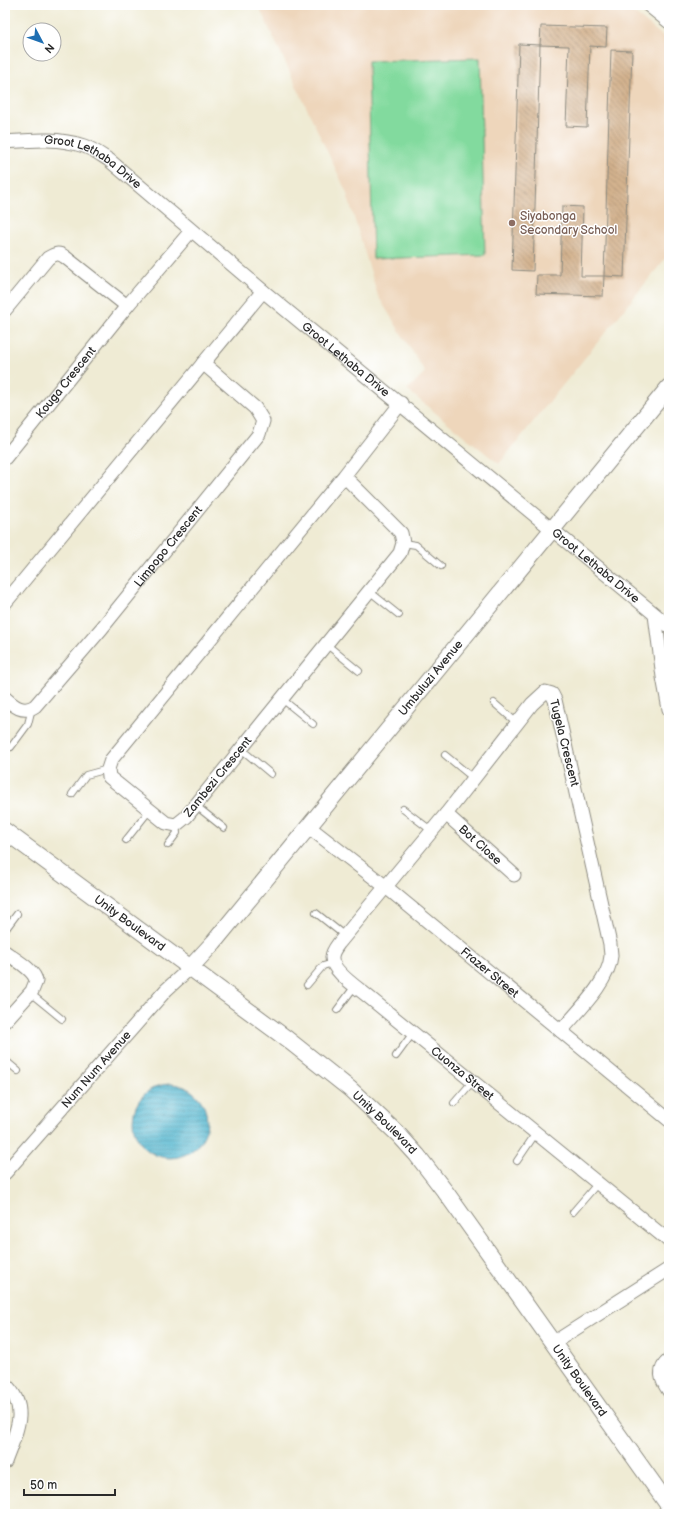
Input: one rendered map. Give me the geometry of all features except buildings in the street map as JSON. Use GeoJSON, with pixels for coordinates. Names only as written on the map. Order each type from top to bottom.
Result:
{"type":"FeatureCollection","features":[{"type":"Feature","properties":{"kind":"street"},"geometry":{"type":"LineString","coordinates":[[656,7],[669,22]]}},
{"type":"Feature","properties":{"kind":"street","name":"Groot Lethaba Drive"},"geometry":{"type":"LineString","coordinates":[[5,142],[57,140],[85,146],[108,160],[262,291],[669,626]]}},
{"type":"Feature","properties":{"kind":"street","name":"Kouga Crescent"},"geometry":{"type":"LineString","coordinates":[[5,458],[127,306],[191,231]]}},
{"type":"Feature","properties":{"kind":"street"},"geometry":{"type":"LineString","coordinates":[[5,310],[48,258],[56,254],[61,254],[127,306]]}},
{"type":"Feature","properties":{"kind":"street"},"geometry":{"type":"LineString","coordinates":[[5,603],[262,291]]}},
{"type":"Feature","properties":{"kind":"street","name":"Limpopo Crescent"},"geometry":{"type":"LineString","coordinates":[[32,708],[102,628],[259,434],[263,421],[255,408],[203,363]]}},
{"type":"Feature","properties":{"kind":"street","name":"Umbuluzi Avenue"},"geometry":{"type":"LineString","coordinates":[[190,968],[214,942],[309,827],[669,387]]}},
{"type":"Feature","properties":{"kind":"street"},"geometry":{"type":"LineString","coordinates":[[108,769],[115,754],[344,476],[401,404]]}},
{"type":"Feature","properties":{"kind":"street"},"geometry":{"type":"LineString","coordinates":[[344,476],[396,527],[401,533],[403,542]]}},
{"type":"Feature","properties":{"kind":"street","name":"Zambezi Crescent"},"geometry":{"type":"LineString","coordinates":[[108,769],[109,777],[149,811],[166,823],[176,825],[186,817],[400,553],[403,542]]}},
{"type":"Feature","properties":{"kind":"street"},"geometry":{"type":"LineString","coordinates":[[655,615],[663,677],[669,709]]}},
{"type":"Feature","properties":{"kind":"street","name":"Tugela Crescent"},"geometry":{"type":"LineString","coordinates":[[386,887],[540,695],[545,692],[552,694],[556,705],[610,944],[611,957],[606,974],[584,1004],[560,1031]]}},
{"type":"Feature","properties":{"kind":"street"},"geometry":{"type":"LineString","coordinates":[[5,698],[20,709],[32,708]]}},
{"type":"Feature","properties":{"kind":"street","name":"Bot Close"},"geometry":{"type":"LineString","coordinates":[[446,814],[514,875]]}},
{"type":"Feature","properties":{"kind":"street","name":"Frazer Street"},"geometry":{"type":"LineString","coordinates":[[309,827],[386,887],[669,1120]]}},
{"type":"Feature","properties":{"kind":"street","name":"Unity Boulevard"},"geometry":{"type":"LineString","coordinates":[[5,831],[287,1039],[350,1088],[394,1129],[418,1155],[447,1194],[669,1506]]}},
{"type":"Feature","properties":{"kind":"street"},"geometry":{"type":"LineString","coordinates":[[333,963],[332,958],[335,950],[386,887]]}},
{"type":"Feature","properties":{"kind":"street"},"geometry":{"type":"LineString","coordinates":[[5,952],[31,971],[35,976],[33,987],[5,1022]]}},
{"type":"Feature","properties":{"kind":"street","name":"Cuonza Street"},"geometry":{"type":"LineString","coordinates":[[333,963],[337,971],[355,986],[669,1241]]}},
{"type":"Feature","properties":{"kind":"street","name":"Num Num Avenue"},"geometry":{"type":"LineString","coordinates":[[7,1167],[166,990],[190,968]]}},
{"type":"Feature","properties":{"kind":"street"},"geometry":{"type":"LineString","coordinates":[[553,1343],[669,1269]]}},
{"type":"Feature","properties":{"kind":"street"},"geometry":{"type":"LineString","coordinates":[[669,1360],[662,1368],[660,1374],[662,1381],[669,1391]]}},
{"type":"Feature","properties":{"kind":"street"},"geometry":{"type":"LineString","coordinates":[[5,1462],[19,1419],[19,1405],[16,1397],[7,1386]]}},
{"type":"Feature","properties":{"kind":"lane"},"geometry":{"type":"LineString","coordinates":[[403,542],[416,545],[442,566]]}},
{"type":"Feature","properties":{"kind":"lane"},"geometry":{"type":"LineString","coordinates":[[369,591],[400,615]]}},
{"type":"Feature","properties":{"kind":"lane"},"geometry":{"type":"LineString","coordinates":[[326,644],[359,671]]}},
{"type":"Feature","properties":{"kind":"lane"},"geometry":{"type":"LineString","coordinates":[[282,699],[313,724]]}},
{"type":"Feature","properties":{"kind":"lane"},"geometry":{"type":"LineString","coordinates":[[494,703],[517,723]]}},
{"type":"Feature","properties":{"kind":"lane"},"geometry":{"type":"LineString","coordinates":[[11,747],[28,724],[32,708]]}},
{"type":"Feature","properties":{"kind":"lane"},"geometry":{"type":"LineString","coordinates":[[241,749],[271,774]]}},
{"type":"Feature","properties":{"kind":"lane"},"geometry":{"type":"LineString","coordinates":[[445,755],[473,778]]}},
{"type":"Feature","properties":{"kind":"lane"},"geometry":{"type":"LineString","coordinates":[[72,794],[86,775],[108,769]]}},
{"type":"Feature","properties":{"kind":"lane"},"geometry":{"type":"LineString","coordinates":[[195,805],[224,828]]}},
{"type":"Feature","properties":{"kind":"lane"},"geometry":{"type":"LineString","coordinates":[[403,809],[432,831]]}},
{"type":"Feature","properties":{"kind":"lane"},"geometry":{"type":"LineString","coordinates":[[126,840],[149,811]]}},
{"type":"Feature","properties":{"kind":"lane"},"geometry":{"type":"LineString","coordinates":[[168,845],[177,833],[176,825]]}},
{"type":"Feature","properties":{"kind":"lane"},"geometry":{"type":"LineString","coordinates":[[316,913],[345,936]]}},
{"type":"Feature","properties":{"kind":"lane"},"geometry":{"type":"LineString","coordinates":[[5,930],[17,914]]}},
{"type":"Feature","properties":{"kind":"lane"},"geometry":{"type":"LineString","coordinates":[[307,985],[323,966],[333,963]]}},
{"type":"Feature","properties":{"kind":"lane"},"geometry":{"type":"LineString","coordinates":[[337,1010],[355,986]]}},
{"type":"Feature","properties":{"kind":"lane"},"geometry":{"type":"LineString","coordinates":[[33,987],[62,1019]]}},
{"type":"Feature","properties":{"kind":"lane"},"geometry":{"type":"LineString","coordinates":[[396,1056],[413,1033]]}},
{"type":"Feature","properties":{"kind":"lane"},"geometry":{"type":"LineString","coordinates":[[5,1060],[18,1071]]}},
{"type":"Feature","properties":{"kind":"lane"},"geometry":{"type":"LineString","coordinates":[[454,1103],[473,1082]]}},
{"type":"Feature","properties":{"kind":"lane"},"geometry":{"type":"LineString","coordinates":[[517,1162],[536,1133]]}},
{"type":"Feature","properties":{"kind":"lane"},"geometry":{"type":"LineString","coordinates":[[573,1212],[598,1183]]}},
{"type":"Feature","properties":{"kind":"shaded area","name":"Siyabonga Secondary School"},"geometry":{"type":"Polygon","coordinates":[[[258,5],[624,5],[669,41],[669,254],[499,464],[407,390],[425,372],[378,296],[346,191],[258,5]]]}},
{"type":"Feature","properties":{"kind":"green space"},"geometry":{"type":"Polygon","coordinates":[[[480,58],[485,255],[373,259],[368,61],[480,58]]]}},
{"type":"Feature","properties":{"kind":"water"},"geometry":{"type":"Polygon","coordinates":[[[163,1084],[177,1084],[191,1090],[201,1100],[207,1114],[205,1135],[201,1142],[191,1152],[177,1158],[163,1158],[149,1152],[139,1142],[133,1128],[133,1114],[139,1100],[149,1090],[163,1084]]]}},
{"type":"Feature","properties":{"kind":"place","name":"Siyabonga Secondary School"},"geometry":{"type":"Point","coordinates":[512,223]}}]}
